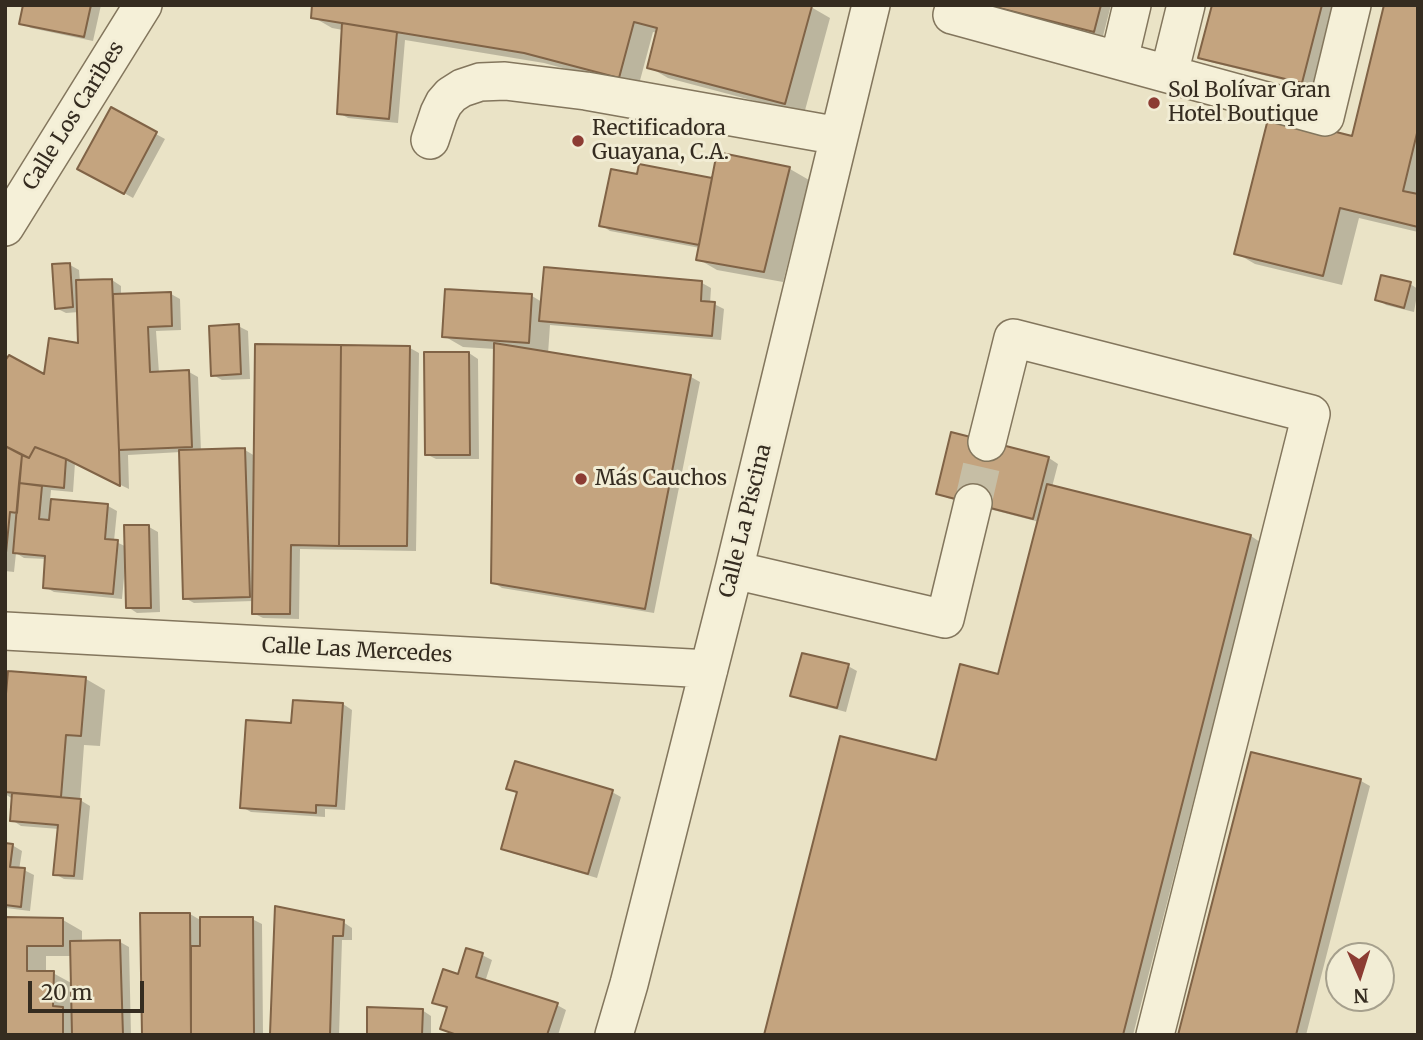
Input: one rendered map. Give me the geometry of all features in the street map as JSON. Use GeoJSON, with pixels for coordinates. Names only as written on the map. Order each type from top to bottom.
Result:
{"type":"FeatureCollection","features":[{"type":"Feature","properties":{"kind":"street","name":"Calle Los Caribes"},"geometry":{"type":"LineString","coordinates":[[5,227],[143,5]]}},
{"type":"Feature","properties":{"kind":"street","name":"Calle La Piscina"},"geometry":{"type":"LineString","coordinates":[[614,1035],[734,570],[872,5]]}},
{"type":"Feature","properties":{"kind":"street"},"geometry":{"type":"LineString","coordinates":[[955,5],[953,15],[1325,117],[1352,5]]}},
{"type":"Feature","properties":{"kind":"street"},"geometry":{"type":"LineString","coordinates":[[1119,60],[1132,5]]}},
{"type":"Feature","properties":{"kind":"street"},"geometry":{"type":"LineString","coordinates":[[1169,74],[1186,5]]}},
{"type":"Feature","properties":{"kind":"street"},"geometry":{"type":"LineString","coordinates":[[430,140],[439,113],[451,95],[480,82],[505,81],[586,91],[839,136]]}},
{"type":"Feature","properties":{"kind":"street"},"geometry":{"type":"LineString","coordinates":[[988,442],[1013,338],[1311,414],[1155,1035]]}},
{"type":"Feature","properties":{"kind":"street"},"geometry":{"type":"LineString","coordinates":[[734,570],[945,619],[973,503]]}},
{"type":"Feature","properties":{"kind":"street","name":"Calle Las Mercedes"},"geometry":{"type":"LineString","coordinates":[[5,631],[709,669]]}},
{"type":"Feature","properties":{"kind":"building"},"geometry":{"type":"Polygon","coordinates":[[[23,5],[91,5],[84,37],[19,24],[23,5]]]}},
{"type":"Feature","properties":{"kind":"building"},"geometry":{"type":"Polygon","coordinates":[[[312,5],[812,6],[785,104],[647,68],[657,28],[634,22],[619,78],[524,53],[311,18],[312,5]]]}},
{"type":"Feature","properties":{"kind":"building"},"geometry":{"type":"Polygon","coordinates":[[[991,5],[1101,5],[1094,32],[991,5]]]}},
{"type":"Feature","properties":{"kind":"building"},"geometry":{"type":"Polygon","coordinates":[[[1212,5],[1322,5],[1302,83],[1198,58],[1212,5]]]}},
{"type":"Feature","properties":{"kind":"building"},"geometry":{"type":"Polygon","coordinates":[[[1384,5],[1418,5],[1418,129],[1403,191],[1418,194],[1418,227],[1340,208],[1323,276],[1234,254],[1269,115],[1352,136],[1384,5]]]}},
{"type":"Feature","properties":{"kind":"building"},"geometry":{"type":"Polygon","coordinates":[[[342,23],[397,32],[389,119],[337,114],[342,23]]]}},
{"type":"Feature","properties":{"kind":"building"},"geometry":{"type":"Polygon","coordinates":[[[111,107],[157,132],[124,194],[77,169],[111,107]]]}},
{"type":"Feature","properties":{"kind":"building"},"geometry":{"type":"Polygon","coordinates":[[[717,152],[790,167],[764,272],[696,260],[717,152]]]}},
{"type":"Feature","properties":{"kind":"building"},"geometry":{"type":"Polygon","coordinates":[[[639,164],[712,178],[699,245],[599,226],[611,169],[637,174],[639,164]]]}},
{"type":"Feature","properties":{"kind":"building"},"geometry":{"type":"Polygon","coordinates":[[[70,263],[73,307],[55,309],[52,264],[70,263]]]}},
{"type":"Feature","properties":{"kind":"building"},"geometry":{"type":"Polygon","coordinates":[[[544,267],[702,281],[701,301],[715,302],[712,336],[539,321],[544,267]]]}},
{"type":"Feature","properties":{"kind":"building"},"geometry":{"type":"Polygon","coordinates":[[[1381,275],[1411,282],[1404,308],[1375,300],[1381,275]]]}},
{"type":"Feature","properties":{"kind":"building"},"geometry":{"type":"Polygon","coordinates":[[[112,279],[120,486],[35,447],[29,458],[5,446],[5,361],[9,355],[44,374],[49,338],[78,343],[76,280],[112,279]]]}},
{"type":"Feature","properties":{"kind":"building"},"geometry":{"type":"Polygon","coordinates":[[[445,289],[532,294],[529,343],[442,337],[445,289]]]}},
{"type":"Feature","properties":{"kind":"building"},"geometry":{"type":"Polygon","coordinates":[[[171,292],[172,326],[148,327],[150,372],[189,370],[192,447],[119,450],[113,294],[171,292]]]}},
{"type":"Feature","properties":{"kind":"building"},"geometry":{"type":"Polygon","coordinates":[[[239,324],[241,374],[211,376],[209,326],[239,324]]]}},
{"type":"Feature","properties":{"kind":"building","name":"Más Cauchos"},"geometry":{"type":"Polygon","coordinates":[[[494,343],[691,375],[645,609],[491,583],[494,343]]]}},
{"type":"Feature","properties":{"kind":"building"},"geometry":{"type":"Polygon","coordinates":[[[255,344],[341,345],[339,546],[291,545],[290,614],[252,614],[255,344]]]}},
{"type":"Feature","properties":{"kind":"building"},"geometry":{"type":"Polygon","coordinates":[[[341,345],[410,346],[407,546],[339,546],[341,345]]]}},
{"type":"Feature","properties":{"kind":"building"},"geometry":{"type":"Polygon","coordinates":[[[424,352],[469,352],[470,455],[425,455],[424,352]]]}},
{"type":"Feature","properties":{"kind":"building"},"geometry":{"type":"Polygon","coordinates":[[[951,432],[1049,457],[1033,519],[936,494],[951,432]]]}},
{"type":"Feature","properties":{"kind":"building"},"geometry":{"type":"Polygon","coordinates":[[[5,446],[22,455],[17,513],[10,512],[5,563],[5,446]]]}},
{"type":"Feature","properties":{"kind":"building"},"geometry":{"type":"Polygon","coordinates":[[[35,447],[66,459],[64,488],[19,483],[22,455],[29,458],[35,447]]]}},
{"type":"Feature","properties":{"kind":"building"},"geometry":{"type":"Polygon","coordinates":[[[245,448],[250,597],[183,599],[179,450],[245,448]]]}},
{"type":"Feature","properties":{"kind":"building"},"geometry":{"type":"Polygon","coordinates":[[[19,483],[42,486],[39,519],[49,520],[51,499],[108,504],[105,539],[118,540],[113,594],[43,588],[45,556],[13,553],[19,483]]]}},
{"type":"Feature","properties":{"kind":"building"},"geometry":{"type":"Polygon","coordinates":[[[1047,484],[1251,535],[1123,1035],[764,1035],[840,736],[936,760],[960,664],[998,674],[1047,484]]]}},
{"type":"Feature","properties":{"kind":"building"},"geometry":{"type":"Polygon","coordinates":[[[124,525],[149,525],[151,608],[126,608],[124,525]]]}},
{"type":"Feature","properties":{"kind":"building"},"geometry":{"type":"Polygon","coordinates":[[[802,653],[849,664],[837,708],[790,696],[802,653]]]}},
{"type":"Feature","properties":{"kind":"building"},"geometry":{"type":"Polygon","coordinates":[[[8,671],[86,677],[81,736],[66,735],[61,797],[5,792],[5,705],[8,671]]]}},
{"type":"Feature","properties":{"kind":"building"},"geometry":{"type":"Polygon","coordinates":[[[293,700],[343,703],[336,806],[316,805],[316,813],[240,808],[246,720],[291,723],[293,700]]]}},
{"type":"Feature","properties":{"kind":"building"},"geometry":{"type":"Polygon","coordinates":[[[1251,752],[1361,779],[1296,1035],[1178,1035],[1251,752]]]}},
{"type":"Feature","properties":{"kind":"building"},"geometry":{"type":"Polygon","coordinates":[[[515,761],[613,790],[588,874],[501,849],[517,792],[506,789],[515,761]]]}},
{"type":"Feature","properties":{"kind":"building"},"geometry":{"type":"Polygon","coordinates":[[[12,793],[81,799],[74,876],[53,875],[58,825],[10,821],[12,793]]]}},
{"type":"Feature","properties":{"kind":"building"},"geometry":{"type":"Polygon","coordinates":[[[5,843],[13,844],[10,867],[25,868],[21,907],[5,905],[5,843]]]}},
{"type":"Feature","properties":{"kind":"building"},"geometry":{"type":"Polygon","coordinates":[[[275,906],[344,920],[343,936],[333,936],[330,1035],[270,1034],[275,906]]]}},
{"type":"Feature","properties":{"kind":"building"},"geometry":{"type":"Polygon","coordinates":[[[140,913],[190,913],[191,1035],[142,1035],[140,913]]]}},
{"type":"Feature","properties":{"kind":"building"},"geometry":{"type":"Polygon","coordinates":[[[5,917],[63,918],[63,946],[27,946],[27,971],[54,971],[53,1006],[63,1007],[63,1035],[5,1035],[5,917]]]}},
{"type":"Feature","properties":{"kind":"building"},"geometry":{"type":"Polygon","coordinates":[[[200,917],[253,917],[254,1035],[191,1035],[191,946],[200,946],[200,917]]]}},
{"type":"Feature","properties":{"kind":"building"},"geometry":{"type":"Polygon","coordinates":[[[120,940],[123,1035],[72,1035],[70,941],[120,940]]]}},
{"type":"Feature","properties":{"kind":"building"},"geometry":{"type":"Polygon","coordinates":[[[466,948],[483,953],[476,977],[558,1003],[547,1035],[457,1035],[440,1029],[447,1007],[432,1003],[443,969],[458,974],[466,948]]]}},
{"type":"Feature","properties":{"kind":"building"},"geometry":{"type":"Polygon","coordinates":[[[367,1007],[423,1009],[422,1035],[367,1035],[367,1007]]]}},
{"type":"Feature","properties":{"kind":"tunnel"},"geometry":{"type":"LineString","coordinates":[[973,503],[987,442]]}},
{"type":"Feature","properties":{"kind":"place","name":"Sol Bolívar Gran Hotel Boutique"},"geometry":{"type":"Point","coordinates":[1154,103]}},
{"type":"Feature","properties":{"kind":"place","name":"Rectificadora Guayana, C.A."},"geometry":{"type":"Point","coordinates":[578,141]}},
{"type":"Feature","properties":{"kind":"place","name":"Más Cauchos"},"geometry":{"type":"Point","coordinates":[581,479]}}]}
